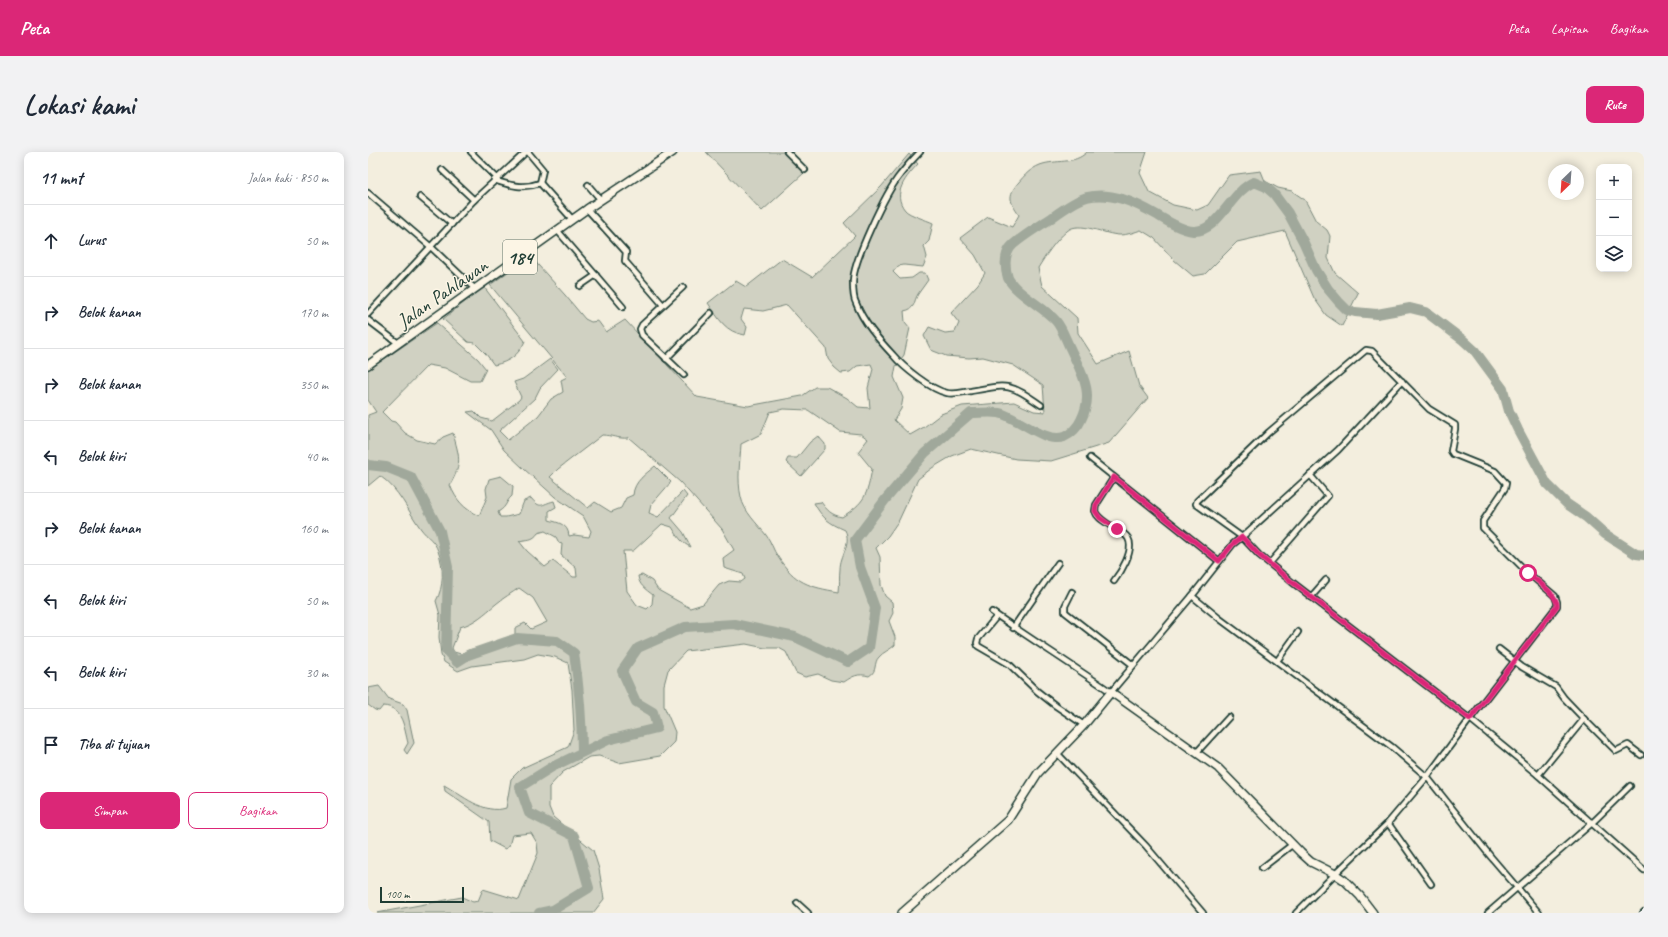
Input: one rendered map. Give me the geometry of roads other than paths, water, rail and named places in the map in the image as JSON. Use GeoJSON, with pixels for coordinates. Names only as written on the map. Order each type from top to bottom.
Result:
{"type":"FeatureCollection","features":[{"type":"Feature","properties":{"kind":"street"},"geometry":{"type":"LineString","coordinates":[[471,152],[496,179],[522,187],[540,183]]}},
{"type":"Feature","properties":{"kind":"street"},"geometry":{"type":"LineString","coordinates":[[368,314],[474,200],[527,152],[543,170],[540,183]]}},
{"type":"Feature","properties":{"kind":"street","name":"Jalan Pahlawan"},"geometry":{"type":"LineString","coordinates":[[368,364],[572,219],[673,152]]}},
{"type":"Feature","properties":{"kind":"street"},"geometry":{"type":"LineString","coordinates":[[787,152],[805,170]]}},
{"type":"Feature","properties":{"kind":"street"},"geometry":{"type":"LineString","coordinates":[[920,152],[899,175],[873,225],[859,258],[853,282],[855,303],[867,323],[898,361],[938,390],[947,394],[955,394],[1005,386],[1021,391],[1041,405]]}},
{"type":"Feature","properties":{"kind":"street"},"geometry":{"type":"LineString","coordinates":[[442,170],[474,200]]}},
{"type":"Feature","properties":{"kind":"street"},"geometry":{"type":"LineString","coordinates":[[540,183],[572,219]]}},
{"type":"Feature","properties":{"kind":"street"},"geometry":{"type":"LineString","coordinates":[[588,185],[601,200]]}},
{"type":"Feature","properties":{"kind":"street"},"geometry":{"type":"LineString","coordinates":[[368,193],[431,247],[475,289]]}},
{"type":"Feature","properties":{"kind":"street"},"geometry":{"type":"LineString","coordinates":[[420,197],[452,224]]}},
{"type":"Feature","properties":{"kind":"street"},"geometry":{"type":"LineString","coordinates":[[587,209],[626,252],[625,261],[663,305]]}},
{"type":"Feature","properties":{"kind":"street"},"geometry":{"type":"LineString","coordinates":[[557,230],[622,307]]}},
{"type":"Feature","properties":{"kind":"street"},"geometry":{"type":"LineString","coordinates":[[580,286],[596,275]]}},
{"type":"Feature","properties":{"kind":"street"},"geometry":{"type":"LineString","coordinates":[[682,287],[642,325],[640,332],[642,336],[684,375]]}},
{"type":"Feature","properties":{"kind":"street"},"geometry":{"type":"LineString","coordinates":[[666,359],[711,313]]}},
{"type":"Feature","properties":{"kind":"street"},"geometry":{"type":"LineString","coordinates":[[368,320],[398,343]]}},
{"type":"Feature","properties":{"kind":"street"},"geometry":{"type":"LineString","coordinates":[[1296,913],[1388,824],[1427,777],[1470,719],[1557,606],[1555,596],[1528,573],[1483,528],[1483,521],[1505,488],[1506,483],[1495,471],[1453,454],[1451,451],[1455,425],[1429,409],[1372,351],[1366,350],[1269,432],[1197,501],[1198,506],[1242,537],[1270,563],[1311,597],[1470,719],[1538,776],[1644,870]]}},
{"type":"Feature","properties":{"kind":"street"},"geometry":{"type":"LineString","coordinates":[[902,913],[1008,820],[1038,773],[1084,725],[1110,692],[1192,596],[1233,544],[1338,450],[1402,381]]}},
{"type":"Feature","properties":{"kind":"street"},"geometry":{"type":"LineString","coordinates":[[1090,458],[1219,561]]}},
{"type":"Feature","properties":{"kind":"street"},"geometry":{"type":"LineString","coordinates":[[1270,563],[1328,496],[1310,475]]}},
{"type":"Feature","properties":{"kind":"street"},"geometry":{"type":"LineString","coordinates":[[1114,477],[1096,505],[1095,511],[1100,518],[1125,534],[1129,540],[1130,546],[1127,558],[1123,568],[1114,581]]}},
{"type":"Feature","properties":{"kind":"street"},"geometry":{"type":"LineString","coordinates":[[1013,628],[1058,563]]}},
{"type":"Feature","properties":{"kind":"street"},"geometry":{"type":"LineString","coordinates":[[1311,597],[1326,580]]}},
{"type":"Feature","properties":{"kind":"street"},"geometry":{"type":"LineString","coordinates":[[1072,592],[1065,606],[1065,612],[1134,665]]}},
{"type":"Feature","properties":{"kind":"street"},"geometry":{"type":"LineString","coordinates":[[1192,596],[1220,619],[1392,747],[1427,777],[1539,913]]}},
{"type":"Feature","properties":{"kind":"street"},"geometry":{"type":"LineString","coordinates":[[992,612],[1013,628],[1080,671],[1197,752],[1231,779],[1312,862],[1335,874],[1353,888],[1373,913]]}},
{"type":"Feature","properties":{"kind":"street"},"geometry":{"type":"LineString","coordinates":[[997,616],[978,639],[978,646],[1005,661],[1037,691],[1084,725]]}},
{"type":"Feature","properties":{"kind":"street"},"geometry":{"type":"LineString","coordinates":[[1277,661],[1298,632]]}},
{"type":"Feature","properties":{"kind":"street"},"geometry":{"type":"LineString","coordinates":[[1499,649],[1514,662],[1556,687],[1564,698],[1616,751],[1628,745],[1641,755]]}},
{"type":"Feature","properties":{"kind":"street"},"geometry":{"type":"LineString","coordinates":[[1197,752],[1229,717]]}},
{"type":"Feature","properties":{"kind":"street"},"geometry":{"type":"LineString","coordinates":[[1538,776],[1584,719]]}},
{"type":"Feature","properties":{"kind":"street"},"geometry":{"type":"LineString","coordinates":[[1057,753],[1146,846],[1203,913]]}},
{"type":"Feature","properties":{"kind":"street"},"geometry":{"type":"LineString","coordinates":[[1488,913],[1592,823],[1630,786]]}},
{"type":"Feature","properties":{"kind":"street"},"geometry":{"type":"LineString","coordinates":[[1388,824],[1431,884]]}},
{"type":"Feature","properties":{"kind":"street"},"geometry":{"type":"LineString","coordinates":[[1262,868],[1293,844]]}},
{"type":"Feature","properties":{"kind":"street"},"geometry":{"type":"LineString","coordinates":[[797,903],[808,913]]}},
{"type":"Feature","properties":{"kind":"waterway"},"geometry":{"type":"LineString","coordinates":[[539,913],[553,910],[589,888],[574,836],[529,813],[520,787],[552,767],[608,740],[657,728],[653,712],[636,702],[622,671],[638,648],[685,627],[734,624],[795,637],[848,662],[869,648],[875,608],[860,567],[855,540],[885,500],[925,453],[971,413],[999,413],[1006,415],[1048,437],[1056,438],[1067,436],[1078,425],[1085,410],[1087,401],[1087,392],[1079,366],[1056,321],[1017,290],[1008,278],[1006,263],[1008,251],[1018,241],[1068,206],[1087,197],[1105,196],[1123,199],[1141,206],[1179,227],[1193,231],[1202,230],[1210,225],[1238,194],[1254,182],[1266,187],[1274,194],[1288,213],[1316,270],[1328,289],[1347,310],[1377,314],[1410,308],[1426,312],[1463,340],[1475,351],[1503,389],[1509,411],[1547,484],[1567,504],[1586,517],[1605,534],[1636,554],[1644,555]]}},
{"type":"Feature","properties":{"kind":"waterway"},"geometry":{"type":"LineString","coordinates":[[368,465],[386,467],[411,477],[440,531],[448,567],[446,650],[457,662],[468,655],[517,638],[557,641],[574,653],[580,702],[582,752]]}}]}
